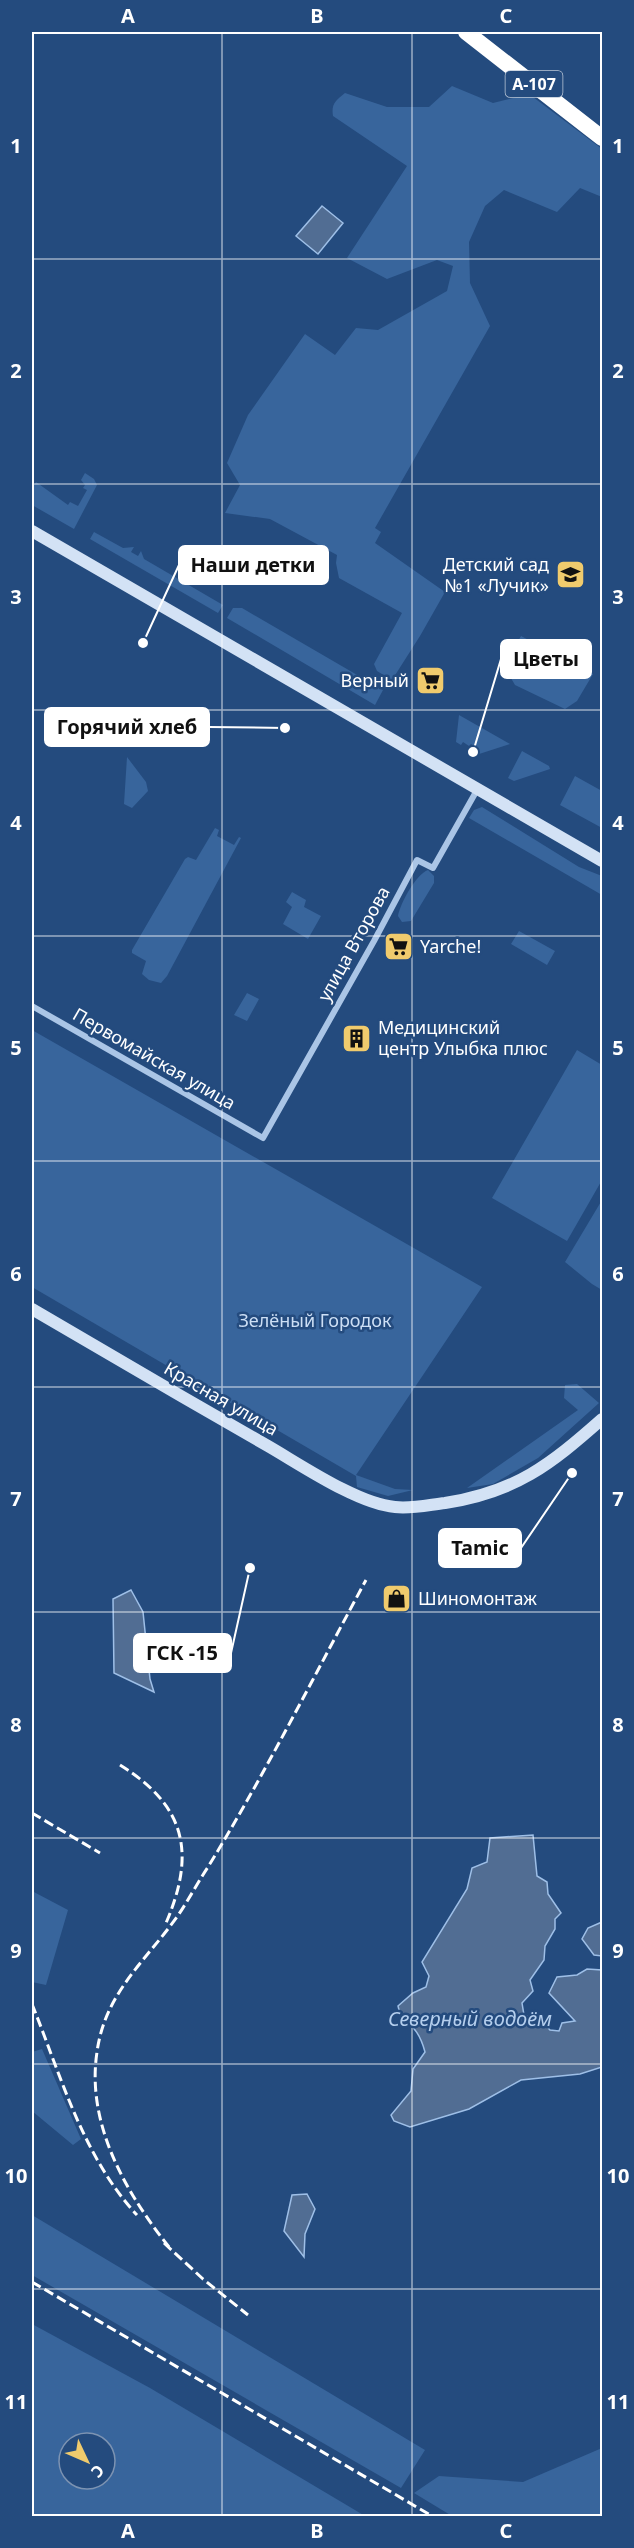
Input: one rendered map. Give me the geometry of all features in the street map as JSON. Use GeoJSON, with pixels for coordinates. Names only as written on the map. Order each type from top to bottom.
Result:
{"type":"FeatureCollection","features":[{"type":"Feature","properties":{"kind":"highway","name":"А-107"},"geometry":{"type":"LineString","coordinates":[[466,32],[603,138]]}},
{"type":"Feature","properties":{"kind":"main road"},"geometry":{"type":"LineString","coordinates":[[32,531],[603,861]]}},
{"type":"Feature","properties":{"kind":"main road","name":"Красная улица"},"geometry":{"type":"LineString","coordinates":[[32,1309],[360,1498],[398,1508],[461,1500],[514,1484],[549,1464],[603,1419]]}},
{"type":"Feature","properties":{"kind":"street","name":"улица Второва"},"geometry":{"type":"LineString","coordinates":[[263,1138],[417,860],[433,868],[478,789]]}},
{"type":"Feature","properties":{"kind":"street","name":"Первомайская улица"},"geometry":{"type":"LineString","coordinates":[[32,1006],[263,1138]]}},
{"type":"Feature","properties":{"kind":"green space"},"geometry":{"type":"Polygon","coordinates":[[[452,86],[493,103],[529,94],[602,149],[602,197],[580,188],[557,212],[504,190],[485,206],[469,242],[470,283],[490,326],[375,528],[381,532],[375,543],[445,592],[392,680],[377,671],[374,664],[402,613],[339,578],[337,555],[270,519],[225,513],[240,485],[227,463],[248,415],[305,334],[335,355],[356,328],[378,330],[447,291],[453,266],[437,260],[387,279],[347,258],[407,166],[333,116],[333,108],[345,93],[387,107],[429,107],[452,86]]]}},
{"type":"Feature","properties":{"kind":"green space"},"geometry":{"type":"Polygon","coordinates":[[[85,473],[94,479],[97,485],[74,529],[32,505],[32,484],[36,482],[68,505],[70,502],[78,506],[87,490],[83,488],[85,485],[81,480],[85,473]]]}},
{"type":"Feature","properties":{"kind":"green space"},"geometry":{"type":"Polygon","coordinates":[[[94,532],[123,548],[134,547],[131,552],[138,556],[141,551],[144,559],[223,605],[218,613],[90,539],[94,532]]]}},
{"type":"Feature","properties":{"kind":"green space"},"geometry":{"type":"Polygon","coordinates":[[[233,608],[242,608],[383,690],[375,705],[227,618],[233,608]]]}},
{"type":"Feature","properties":{"kind":"green space"},"geometry":{"type":"Polygon","coordinates":[[[521,636],[593,674],[577,701],[565,709],[515,685],[504,666],[521,636]]]}},
{"type":"Feature","properties":{"kind":"green space"},"geometry":{"type":"Polygon","coordinates":[[[459,715],[510,744],[476,755],[479,749],[471,744],[469,746],[463,742],[461,745],[456,742],[459,715]]]}},
{"type":"Feature","properties":{"kind":"green space"},"geometry":{"type":"Polygon","coordinates":[[[522,751],[549,766],[550,769],[514,781],[508,778],[522,751]]]}},
{"type":"Feature","properties":{"kind":"green space"},"geometry":{"type":"Polygon","coordinates":[[[127,757],[146,782],[148,791],[132,808],[124,804],[127,757]]]}},
{"type":"Feature","properties":{"kind":"green space"},"geometry":{"type":"Polygon","coordinates":[[[575,776],[602,791],[602,828],[560,805],[575,776]]]}},
{"type":"Feature","properties":{"kind":"green space"},"geometry":{"type":"Polygon","coordinates":[[[482,807],[579,867],[602,876],[602,895],[469,818],[474,810],[482,807]]]}},
{"type":"Feature","properties":{"kind":"green space"},"geometry":{"type":"Polygon","coordinates":[[[215,828],[219,830],[217,836],[234,845],[239,837],[241,838],[167,976],[161,983],[149,980],[142,974],[146,961],[132,953],[132,950],[185,859],[188,857],[196,860],[215,828]]]}},
{"type":"Feature","properties":{"kind":"green space"},"geometry":{"type":"Polygon","coordinates":[[[428,870],[434,876],[434,883],[411,921],[402,922],[398,916],[405,897],[419,877],[428,870]]]}},
{"type":"Feature","properties":{"kind":"green space"},"geometry":{"type":"Polygon","coordinates":[[[292,892],[306,900],[304,907],[321,916],[308,939],[283,924],[292,907],[286,902],[292,892]]]}},
{"type":"Feature","properties":{"kind":"green space"},"geometry":{"type":"Polygon","coordinates":[[[519,931],[555,951],[547,965],[511,944],[519,931]]]}},
{"type":"Feature","properties":{"kind":"green space"},"geometry":{"type":"Polygon","coordinates":[[[247,993],[259,999],[247,1021],[234,1015],[247,993]]]}},
{"type":"Feature","properties":{"kind":"green space","name":"Зелёный Городок"},"geometry":{"type":"Polygon","coordinates":[[[32,1030],[482,1287],[356,1475],[395,1489],[413,1490],[388,1496],[357,1487],[356,1476],[32,1287],[32,1030]]]}},
{"type":"Feature","properties":{"kind":"green space"},"geometry":{"type":"Polygon","coordinates":[[[577,1050],[602,1065],[602,1180],[567,1241],[492,1198],[577,1050]]]}},
{"type":"Feature","properties":{"kind":"green space"},"geometry":{"type":"Polygon","coordinates":[[[602,1200],[602,1290],[565,1262],[602,1200]]]}},
{"type":"Feature","properties":{"kind":"green space"},"geometry":{"type":"Polygon","coordinates":[[[577,1384],[599,1403],[538,1458],[493,1484],[467,1488],[578,1410],[564,1398],[565,1385],[577,1384]]]}},
{"type":"Feature","properties":{"kind":"green space"},"geometry":{"type":"Polygon","coordinates":[[[32,1891],[68,1910],[46,1985],[32,1982],[32,1891]]]}},
{"type":"Feature","properties":{"kind":"green space"},"geometry":{"type":"Polygon","coordinates":[[[42,2049],[81,2139],[73,2145],[32,2111],[32,2052],[42,2049]]]}},
{"type":"Feature","properties":{"kind":"green space"},"geometry":{"type":"Polygon","coordinates":[[[32,2215],[425,2450],[401,2488],[32,2275],[32,2215]]]}},
{"type":"Feature","properties":{"kind":"green space"},"geometry":{"type":"Polygon","coordinates":[[[32,2324],[150,2388],[365,2516],[32,2516],[32,2324]]]}},
{"type":"Feature","properties":{"kind":"green space"},"geometry":{"type":"Polygon","coordinates":[[[602,2448],[602,2516],[452,2516],[414,2493],[439,2476],[523,2482],[602,2448]]]}},
{"type":"Feature","properties":{"kind":"water"},"geometry":{"type":"Polygon","coordinates":[[[322,206],[343,223],[318,254],[296,236],[322,206]]]}},
{"type":"Feature","properties":{"kind":"water"},"geometry":{"type":"Polygon","coordinates":[[[131,1590],[143,1612],[150,1679],[154,1692],[114,1673],[113,1599],[131,1590]]]}},
{"type":"Feature","properties":{"kind":"water","name":"Северный водоём"},"geometry":{"type":"Polygon","coordinates":[[[533,1835],[537,1876],[547,1882],[548,1894],[561,1913],[555,1919],[555,1929],[545,1946],[544,1960],[530,1980],[533,1991],[522,2003],[524,2015],[541,2020],[550,2030],[559,2031],[562,2023],[575,2021],[549,1993],[557,1977],[577,1975],[587,1969],[602,1970],[602,2067],[580,2074],[521,2080],[469,2109],[410,2127],[394,2121],[391,2115],[411,2091],[413,2069],[425,2052],[417,2032],[401,2018],[398,2006],[413,1993],[426,1987],[429,1976],[422,1962],[467,1889],[472,1868],[487,1862],[490,1838],[533,1835]]]}},
{"type":"Feature","properties":{"kind":"water"},"geometry":{"type":"Polygon","coordinates":[[[602,1922],[602,1956],[594,1955],[582,1939],[588,1928],[602,1922]]]}},
{"type":"Feature","properties":{"kind":"water"},"geometry":{"type":"Polygon","coordinates":[[[307,2194],[315,2209],[305,2234],[304,2257],[284,2231],[292,2195],[307,2194]]]}},
{"type":"Feature","properties":{"kind":"railway"},"geometry":{"type":"LineString","coordinates":[[169,2247],[124,2181],[104,2131],[95,2079],[97,2052],[102,2031],[118,1994],[179,1914],[229,1832],[366,1580]]}},
{"type":"Feature","properties":{"kind":"railway"},"geometry":{"type":"LineString","coordinates":[[120,1765],[159,1797],[179,1833],[182,1853],[181,1875],[166,1923]]}},
{"type":"Feature","properties":{"kind":"railway"},"geometry":{"type":"LineString","coordinates":[[32,1813],[100,1853]]}},
{"type":"Feature","properties":{"kind":"railway"},"geometry":{"type":"LineString","coordinates":[[32,2004],[75,2115],[88,2142],[118,2192],[137,2215]]}},
{"type":"Feature","properties":{"kind":"railway"},"geometry":{"type":"LineString","coordinates":[[164,2243],[203,2279],[248,2315]]}},
{"type":"Feature","properties":{"kind":"railway"},"geometry":{"type":"LineString","coordinates":[[32,2282],[432,2516]]}},
{"type":"Feature","properties":{"kind":"place","name":"Детский сад №1 «Лучик»"},"geometry":{"type":"Point","coordinates":[570,575]}},
{"type":"Feature","properties":{"kind":"place","name":"Наши детки"},"geometry":{"type":"Point","coordinates":[143,643]}},
{"type":"Feature","properties":{"kind":"place","name":"Верный"},"geometry":{"type":"Point","coordinates":[430,681]}},
{"type":"Feature","properties":{"kind":"place","name":"Горячий хлеб"},"geometry":{"type":"Point","coordinates":[285,728]}},
{"type":"Feature","properties":{"kind":"place","name":"Цветы"},"geometry":{"type":"Point","coordinates":[473,752]}},
{"type":"Feature","properties":{"kind":"place","name":"Yarche!"},"geometry":{"type":"Point","coordinates":[399,947]}},
{"type":"Feature","properties":{"kind":"place","name":"Медицинский центр Улыбка плюс"},"geometry":{"type":"Point","coordinates":[357,1038]}},
{"type":"Feature","properties":{"kind":"place","name":"Tamic"},"geometry":{"type":"Point","coordinates":[572,1473]}},
{"type":"Feature","properties":{"kind":"place","name":"ГСК -15"},"geometry":{"type":"Point","coordinates":[250,1568]}},
{"type":"Feature","properties":{"kind":"place","name":"Шиномонтаж"},"geometry":{"type":"Point","coordinates":[397,1599]}}]}
